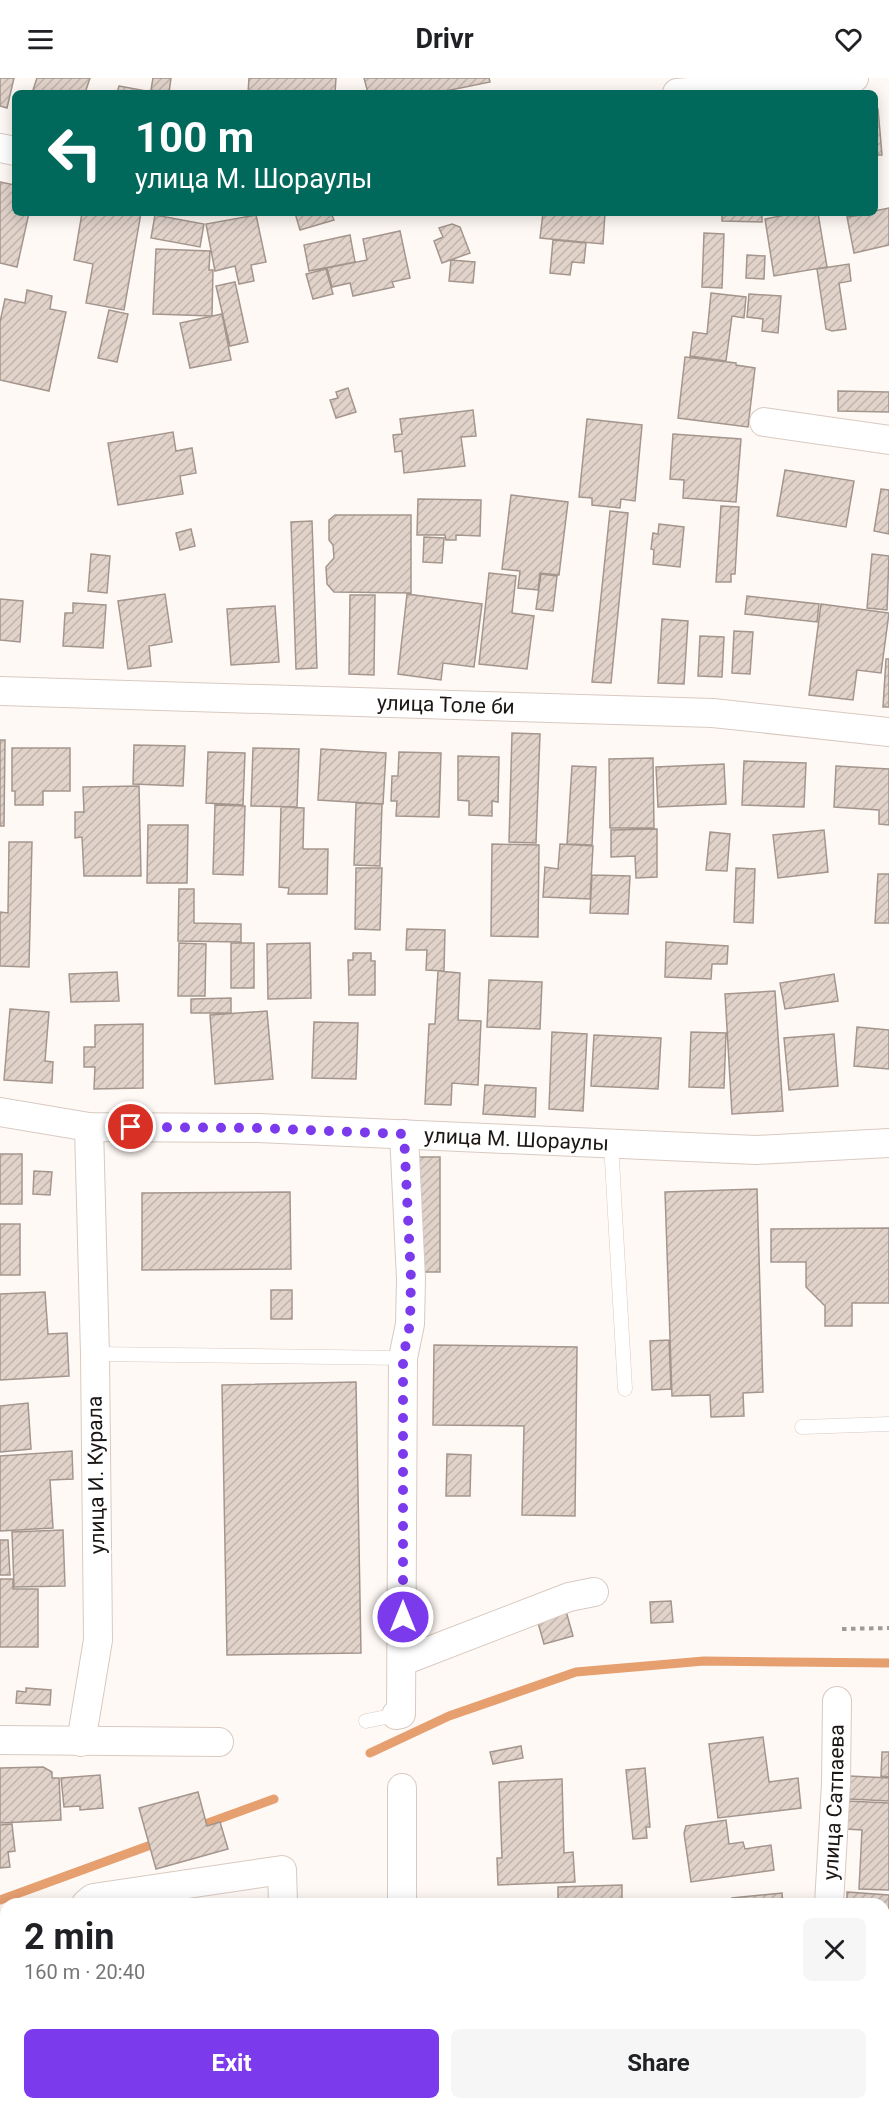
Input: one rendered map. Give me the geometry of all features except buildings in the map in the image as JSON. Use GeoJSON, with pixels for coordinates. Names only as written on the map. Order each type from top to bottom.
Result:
{"type":"FeatureCollection","features":[{"type":"Feature","properties":{"kind":"street"},"geometry":{"type":"LineString","coordinates":[[712,90],[854,78]]}},
{"type":"Feature","properties":{"kind":"street"},"geometry":{"type":"LineString","coordinates":[[764,422],[889,441]]}},
{"type":"Feature","properties":{"kind":"street","name":"улица Толе би"},"geometry":{"type":"LineString","coordinates":[[0,691],[713,713],[889,732]]}},
{"type":"Feature","properties":{"kind":"street","name":"улица М. Шораулы"},"geometry":{"type":"LineString","coordinates":[[0,1112],[89,1127],[258,1128],[756,1150],[889,1143]]}},
{"type":"Feature","properties":{"kind":"street","name":"улица И. Курала"},"geometry":{"type":"LineString","coordinates":[[81,1742],[98,1640],[95,1354],[89,1127]]}},
{"type":"Feature","properties":{"kind":"street"},"geometry":{"type":"LineString","coordinates":[[396,1715],[401,1714],[403,1661],[403,1358],[410,1324],[411,1279],[404,1134]]}},
{"type":"Feature","properties":{"kind":"street"},"geometry":{"type":"LineString","coordinates":[[403,1661],[569,1597],[594,1592]]}},
{"type":"Feature","properties":{"kind":"street","name":"улица Сатпаева"},"geometry":{"type":"LineString","coordinates":[[829,1898],[836,1783],[837,1701]]}},
{"type":"Feature","properties":{"kind":"street"},"geometry":{"type":"LineString","coordinates":[[0,1740],[219,1742]]}},
{"type":"Feature","properties":{"kind":"street"},"geometry":{"type":"LineString","coordinates":[[402,1788],[402,1898]]}},
{"type":"Feature","properties":{"kind":"street"},"geometry":{"type":"LineString","coordinates":[[93,1898],[282,1870],[283,1898]]}},
{"type":"Feature","properties":{"kind":"lane"},"geometry":{"type":"LineString","coordinates":[[611,1143],[625,1389]]}},
{"type":"Feature","properties":{"kind":"lane"},"geometry":{"type":"LineString","coordinates":[[95,1354],[403,1358]]}},
{"type":"Feature","properties":{"kind":"lane"},"geometry":{"type":"LineString","coordinates":[[802,1427],[889,1424]]}},
{"type":"Feature","properties":{"kind":"lane"},"geometry":{"type":"LineString","coordinates":[[366,1721],[396,1715]]}},
{"type":"Feature","properties":{"kind":"path"},"geometry":{"type":"LineString","coordinates":[[842,1629],[889,1629]]}},
{"type":"Feature","properties":{"kind":"waterway"},"geometry":{"type":"LineString","coordinates":[[370,1753],[449,1716],[576,1672],[704,1661],[889,1663]]}},
{"type":"Feature","properties":{"kind":"waterway"},"geometry":{"type":"LineString","coordinates":[[197,1827],[274,1799]]}},
{"type":"Feature","properties":{"kind":"waterway"},"geometry":{"type":"LineString","coordinates":[[5,1898],[159,1842]]}},
{"type":"Feature","properties":{"kind":"route"},"geometry":{"type":"LineString","coordinates":[[131,1127],[258,1128],[404,1134],[411,1279],[410,1324],[403,1358],[403,1617]]}}]}
